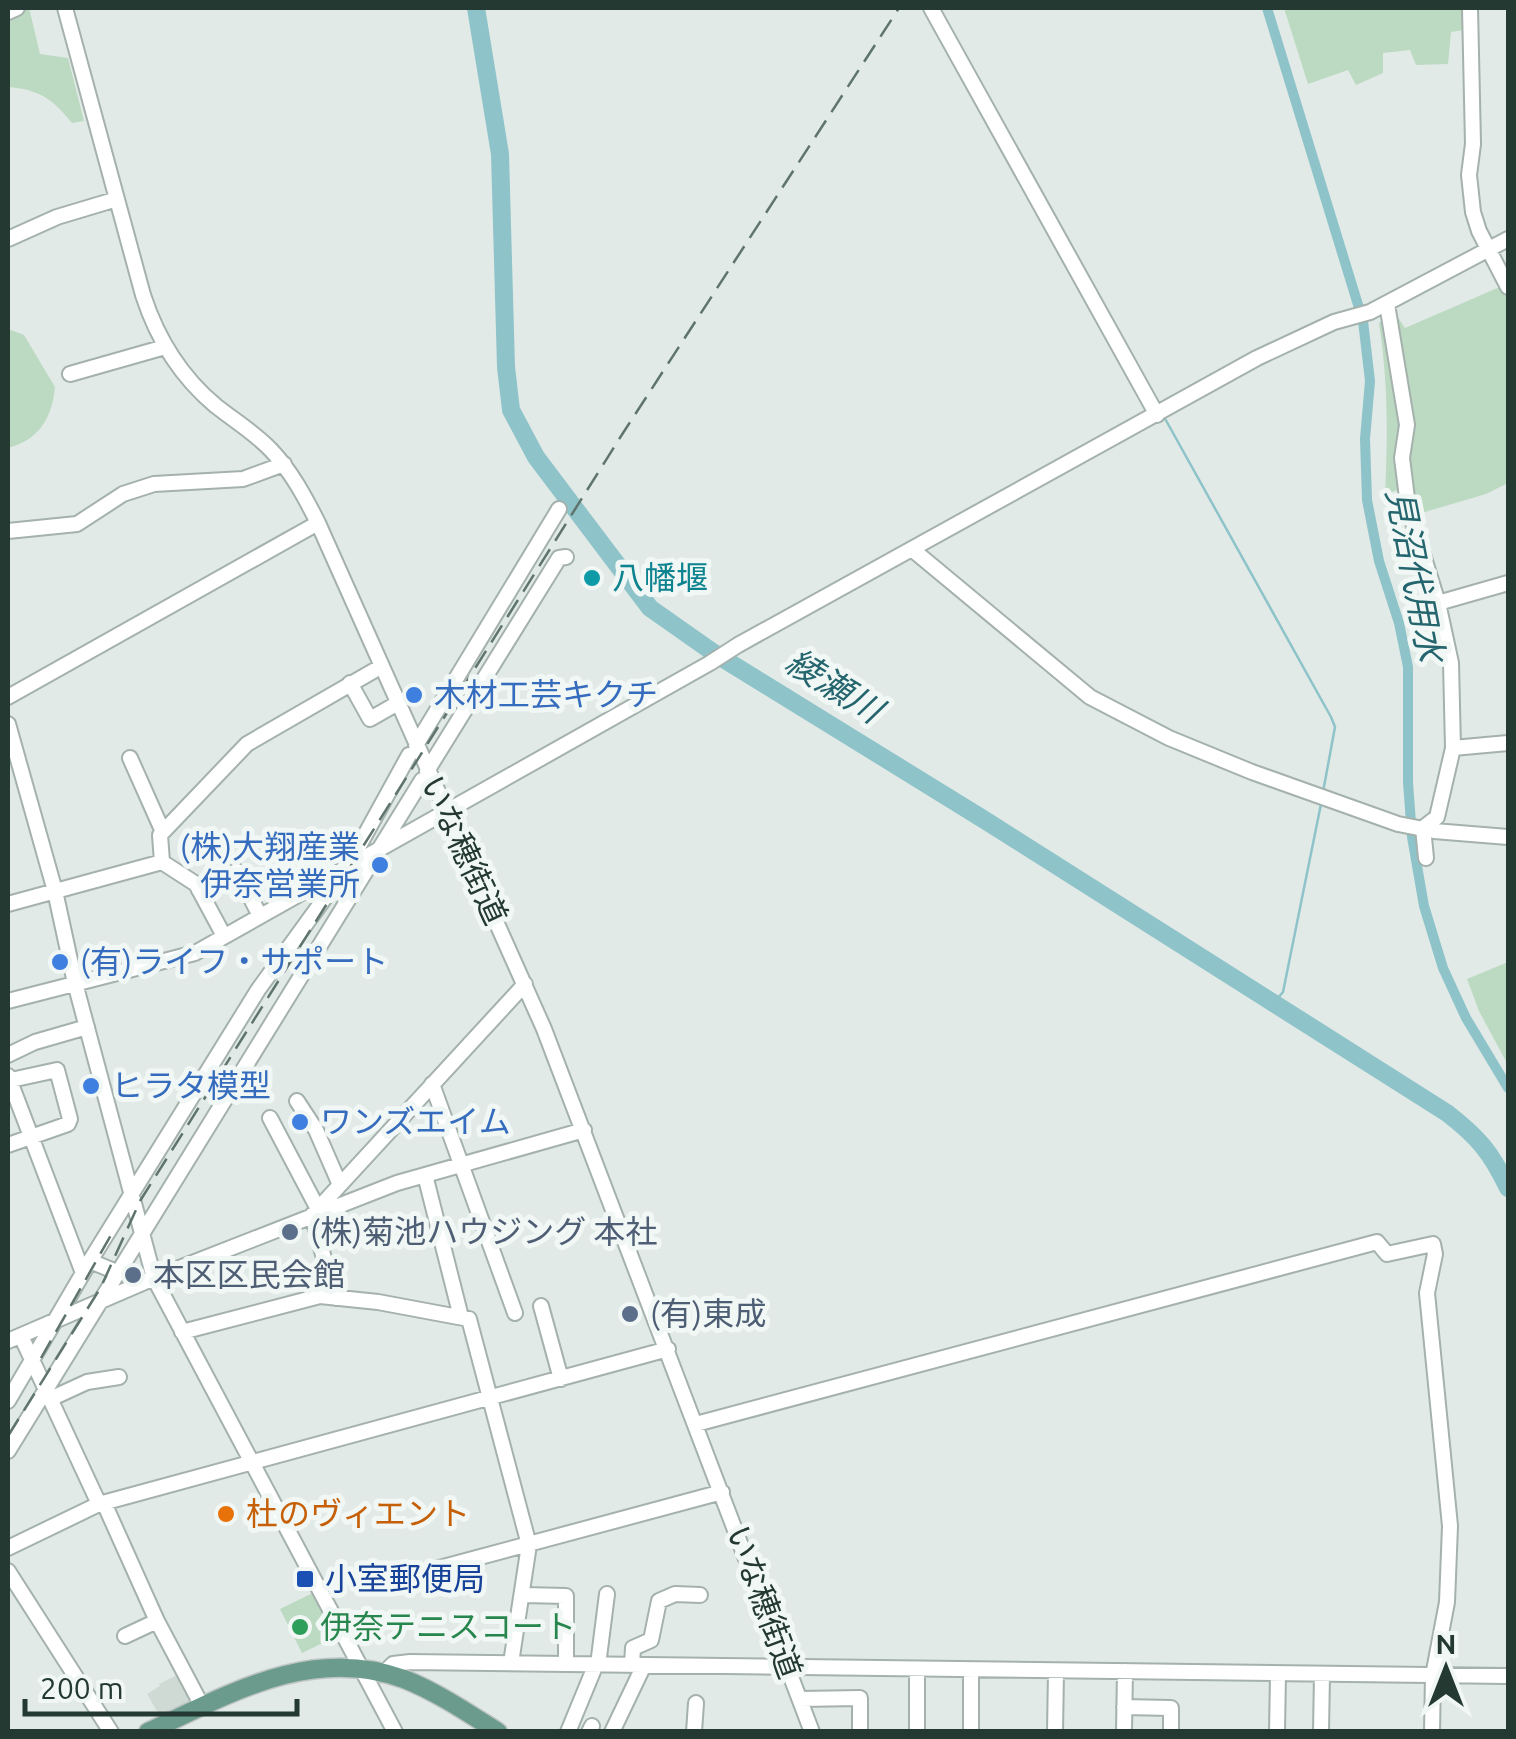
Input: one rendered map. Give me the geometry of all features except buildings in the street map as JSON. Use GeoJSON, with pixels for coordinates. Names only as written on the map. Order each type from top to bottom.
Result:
{"type":"FeatureCollection","features":[{"type":"Feature","properties":{"kind":"main road"},"geometry":{"type":"LineString","coordinates":[[148,1732],[286,1672],[318,1668],[384,1673],[417,1685],[498,1732]]}},
{"type":"Feature","properties":{"kind":"street"},"geometry":{"type":"LineString","coordinates":[[8,12],[17,8]]}},
{"type":"Feature","properties":{"kind":"street","name":"いな穂街道"},"geometry":{"type":"LineString","coordinates":[[66,8],[149,313],[166,347],[203,394],[255,434],[284,464],[318,523],[398,703],[412,750],[446,811],[525,984],[668,1348],[812,1732]]}},
{"type":"Feature","properties":{"kind":"street"},"geometry":{"type":"LineString","coordinates":[[931,8],[1157,415]]}},
{"type":"Feature","properties":{"kind":"street"},"geometry":{"type":"LineString","coordinates":[[1470,8],[1473,212],[1508,287]]}},
{"type":"Feature","properties":{"kind":"street"},"geometry":{"type":"LineString","coordinates":[[8,239],[57,217],[116,200]]}},
{"type":"Feature","properties":{"kind":"street"},"geometry":{"type":"LineString","coordinates":[[8,1001],[194,952],[738,644],[1257,358],[1387,304],[1508,239]]}},
{"type":"Feature","properties":{"kind":"street"},"geometry":{"type":"LineString","coordinates":[[1387,304],[1406,425],[1402,458],[1408,506],[1438,603],[1451,663],[1453,748],[1437,817],[1415,827]]}},
{"type":"Feature","properties":{"kind":"street"},"geometry":{"type":"LineString","coordinates":[[70,374],[166,347]]}},
{"type":"Feature","properties":{"kind":"street"},"geometry":{"type":"LineString","coordinates":[[8,531],[77,524],[123,494],[154,484],[243,479],[284,464]]}},
{"type":"Feature","properties":{"kind":"street"},"geometry":{"type":"LineString","coordinates":[[8,1401],[258,990],[348,866],[412,750],[559,509]]}},
{"type":"Feature","properties":{"kind":"street"},"geometry":{"type":"LineString","coordinates":[[8,698],[318,523]]}},
{"type":"Feature","properties":{"kind":"street"},"geometry":{"type":"LineString","coordinates":[[912,550],[1090,696],[1169,738],[1236,766],[1415,827],[1508,837]]}},
{"type":"Feature","properties":{"kind":"street"},"geometry":{"type":"LineString","coordinates":[[8,1451],[48,1395],[559,558],[566,557]]}},
{"type":"Feature","properties":{"kind":"street"},"geometry":{"type":"LineString","coordinates":[[1438,603],[1508,582]]}},
{"type":"Feature","properties":{"kind":"street"},"geometry":{"type":"LineString","coordinates":[[163,832],[247,744],[382,666]]}},
{"type":"Feature","properties":{"kind":"street"},"geometry":{"type":"LineString","coordinates":[[350,683],[370,719],[398,703]]}},
{"type":"Feature","properties":{"kind":"street"},"geometry":{"type":"LineString","coordinates":[[8,724],[14,778],[56,891],[75,983],[154,1278],[395,1732]]}},
{"type":"Feature","properties":{"kind":"street"},"geometry":{"type":"LineString","coordinates":[[1453,748],[1508,743]]}},
{"type":"Feature","properties":{"kind":"street"},"geometry":{"type":"LineString","coordinates":[[130,758],[163,832],[162,862]]}},
{"type":"Feature","properties":{"kind":"street"},"geometry":{"type":"LineString","coordinates":[[1415,827],[1426,858]]}},
{"type":"Feature","properties":{"kind":"street"},"geometry":{"type":"LineString","coordinates":[[8,904],[162,862],[196,884],[224,936]]}},
{"type":"Feature","properties":{"kind":"street"},"geometry":{"type":"LineString","coordinates":[[199,890],[236,871],[260,916]]}},
{"type":"Feature","properties":{"kind":"street"},"geometry":{"type":"LineString","coordinates":[[315,1212],[525,984]]}},
{"type":"Feature","properties":{"kind":"street"},"geometry":{"type":"LineString","coordinates":[[8,1055],[35,1042],[87,1027]]}},
{"type":"Feature","properties":{"kind":"street"},"geometry":{"type":"LineString","coordinates":[[8,1145],[32,1138],[68,1124],[57,1070],[9,1077],[32,1138],[86,1267]]}},
{"type":"Feature","properties":{"kind":"street"},"geometry":{"type":"LineString","coordinates":[[432,1084],[516,1312]]}},
{"type":"Feature","properties":{"kind":"street"},"geometry":{"type":"LineString","coordinates":[[297,1101],[316,1130],[340,1185]]}},
{"type":"Feature","properties":{"kind":"street"},"geometry":{"type":"LineString","coordinates":[[270,1118],[315,1212],[336,1298]]}},
{"type":"Feature","properties":{"kind":"street"},"geometry":{"type":"LineString","coordinates":[[202,1706],[33,1360],[14,1338],[315,1212],[424,1174],[584,1130]]}},
{"type":"Feature","properties":{"kind":"street"},"geometry":{"type":"LineString","coordinates":[[424,1174],[462,1317]]}},
{"type":"Feature","properties":{"kind":"street"},"geometry":{"type":"LineString","coordinates":[[696,1424],[1377,1242],[1387,1254],[1433,1244],[1435,1254],[1427,1293],[1450,1543],[1448,1602],[1433,1676],[1432,1732]]}},
{"type":"Feature","properties":{"kind":"street"},"geometry":{"type":"LineString","coordinates":[[86,1267],[119,1274]]}},
{"type":"Feature","properties":{"kind":"street"},"geometry":{"type":"LineString","coordinates":[[182,1332],[320,1296],[470,1319],[529,1545],[511,1663]]}},
{"type":"Feature","properties":{"kind":"street"},"geometry":{"type":"LineString","coordinates":[[540,1306],[561,1379]]}},
{"type":"Feature","properties":{"kind":"street"},"geometry":{"type":"LineString","coordinates":[[8,1548],[102,1504],[668,1348]]}},
{"type":"Feature","properties":{"kind":"street"},"geometry":{"type":"LineString","coordinates":[[48,1395],[118,1377]]}},
{"type":"Feature","properties":{"kind":"street"},"geometry":{"type":"LineString","coordinates":[[392,1582],[722,1492]]}},
{"type":"Feature","properties":{"kind":"street"},"geometry":{"type":"LineString","coordinates":[[8,1570],[111,1732]]}},
{"type":"Feature","properties":{"kind":"street"},"geometry":{"type":"LineString","coordinates":[[568,1732],[597,1664],[607,1594]]}},
{"type":"Feature","properties":{"kind":"street"},"geometry":{"type":"LineString","coordinates":[[612,1732],[638,1665],[633,1648],[650,1640],[659,1602],[675,1594],[700,1596]]}},
{"type":"Feature","properties":{"kind":"street"},"geometry":{"type":"LineString","coordinates":[[523,1595],[566,1596],[566,1663]]}},
{"type":"Feature","properties":{"kind":"street"},"geometry":{"type":"LineString","coordinates":[[125,1636],[157,1620]]}},
{"type":"Feature","properties":{"kind":"street"},"geometry":{"type":"LineString","coordinates":[[384,1673],[393,1664],[566,1663],[917,1671],[1508,1676]]}},
{"type":"Feature","properties":{"kind":"street"},"geometry":{"type":"LineString","coordinates":[[917,1671],[917,1732]]}},
{"type":"Feature","properties":{"kind":"street"},"geometry":{"type":"LineString","coordinates":[[971,1671],[971,1732]]}},
{"type":"Feature","properties":{"kind":"street"},"geometry":{"type":"LineString","coordinates":[[1124,1732],[1125,1671]]}},
{"type":"Feature","properties":{"kind":"street"},"geometry":{"type":"LineString","coordinates":[[1055,1732],[1056,1672]]}},
{"type":"Feature","properties":{"kind":"street"},"geometry":{"type":"LineString","coordinates":[[1278,1674],[1278,1732]]}},
{"type":"Feature","properties":{"kind":"street"},"geometry":{"type":"LineString","coordinates":[[1321,1732],[1322,1674]]}},
{"type":"Feature","properties":{"kind":"street"},"geometry":{"type":"LineString","coordinates":[[800,1699],[860,1698],[860,1732]]}},
{"type":"Feature","properties":{"kind":"street"},"geometry":{"type":"LineString","coordinates":[[694,1732],[696,1703]]}},
{"type":"Feature","properties":{"kind":"street"},"geometry":{"type":"LineString","coordinates":[[1124,1707],[1171,1708],[1171,1732]]}},
{"type":"Feature","properties":{"kind":"shaded area"},"geometry":{"type":"Polygon","coordinates":[[[181,1673],[197,1701],[161,1718],[147,1694],[181,1673]]]}},
{"type":"Feature","properties":{"kind":"green space"},"geometry":{"type":"Polygon","coordinates":[[[29,8],[40,54],[68,58],[84,121],[72,123],[44,97],[8,87],[8,19],[29,8]]]}},
{"type":"Feature","properties":{"kind":"green space"},"geometry":{"type":"Polygon","coordinates":[[[1284,8],[1465,8],[1463,30],[1451,32],[1448,64],[1416,65],[1410,50],[1383,53],[1383,73],[1356,85],[1348,70],[1308,84],[1284,8]]]}},
{"type":"Feature","properties":{"kind":"green space"},"geometry":{"type":"Polygon","coordinates":[[[1502,286],[1508,297],[1508,483],[1486,494],[1418,514],[1411,486],[1385,494],[1387,408],[1379,323],[1395,313],[1405,328],[1502,286]]]}},
{"type":"Feature","properties":{"kind":"green space"},"geometry":{"type":"Polygon","coordinates":[[[8,329],[24,335],[55,387],[42,426],[28,439],[8,448],[8,329]]]}},
{"type":"Feature","properties":{"kind":"green space"},"geometry":{"type":"Polygon","coordinates":[[[1508,962],[1508,1065],[1467,979],[1508,962]]]}},
{"type":"Feature","properties":{"kind":"green space"},"geometry":{"type":"Polygon","coordinates":[[[315,1592],[337,1636],[302,1653],[280,1609],[315,1592]]]}},
{"type":"Feature","properties":{"kind":"waterway","name":"綾瀬川"},"geometry":{"type":"LineString","coordinates":[[476,8],[500,154],[506,367],[511,410],[536,457],[650,608],[714,653],[1447,1113],[1483,1146],[1508,1188]]}},
{"type":"Feature","properties":{"kind":"waterway","name":"見沼代用水"},"geometry":{"type":"LineString","coordinates":[[1267,8],[1363,321],[1370,381],[1365,439],[1367,500],[1408,667],[1408,782],[1412,837],[1424,906],[1443,968],[1466,1018],[1508,1088]]}},
{"type":"Feature","properties":{"kind":"waterway"},"geometry":{"type":"LineString","coordinates":[[1163,415],[1331,717],[1335,727],[1323,792]]}},
{"type":"Feature","properties":{"kind":"waterway"},"geometry":{"type":"LineString","coordinates":[[1273,1004],[1283,992],[1321,804]]}},
{"type":"Feature","properties":{"kind":"railway"},"geometry":{"type":"LineString","coordinates":[[8,1436],[101,1287],[140,1201],[623,433],[899,8]]}},
{"type":"Feature","properties":{"kind":"railway"},"geometry":{"type":"LineString","coordinates":[[41,1358],[115,1228]]}},
{"type":"Feature","properties":{"kind":"place","name":"八幡堰"},"geometry":{"type":"Point","coordinates":[592,578]}},
{"type":"Feature","properties":{"kind":"place","name":"木材工芸キクチ"},"geometry":{"type":"Point","coordinates":[414,695]}},
{"type":"Feature","properties":{"kind":"place","name":"(株)大翔産業 伊奈営業所"},"geometry":{"type":"Point","coordinates":[380,865]}},
{"type":"Feature","properties":{"kind":"place","name":"(有)ライフ・サポート"},"geometry":{"type":"Point","coordinates":[60,962]}},
{"type":"Feature","properties":{"kind":"place","name":"ヒラタ模型"},"geometry":{"type":"Point","coordinates":[91,1086]}},
{"type":"Feature","properties":{"kind":"place","name":"ワンズエイム"},"geometry":{"type":"Point","coordinates":[300,1122]}},
{"type":"Feature","properties":{"kind":"place","name":"(株)菊池ハウジング 本社"},"geometry":{"type":"Point","coordinates":[290,1232]}},
{"type":"Feature","properties":{"kind":"place","name":"本区区民会館"},"geometry":{"type":"Point","coordinates":[133,1275]}},
{"type":"Feature","properties":{"kind":"place","name":"(有)東成"},"geometry":{"type":"Point","coordinates":[630,1314]}},
{"type":"Feature","properties":{"kind":"place","name":"杜のヴィエント"},"geometry":{"type":"Point","coordinates":[226,1514]}},
{"type":"Feature","properties":{"kind":"place","name":"小室郵便局"},"geometry":{"type":"Point","coordinates":[305,1579]}},
{"type":"Feature","properties":{"kind":"place","name":"伊奈テニスコート"},"geometry":{"type":"Point","coordinates":[300,1627]}}]}
